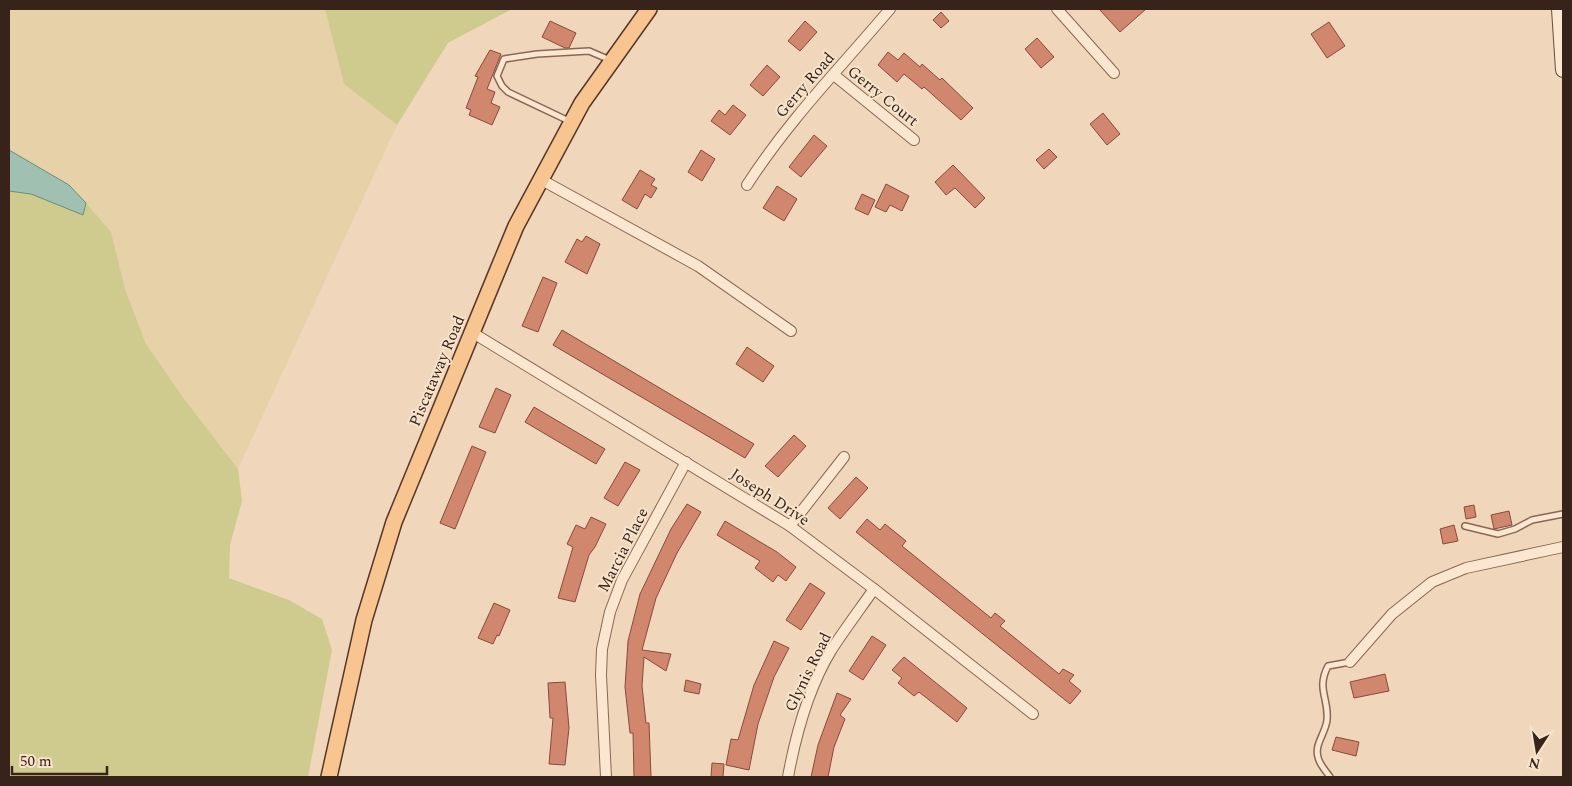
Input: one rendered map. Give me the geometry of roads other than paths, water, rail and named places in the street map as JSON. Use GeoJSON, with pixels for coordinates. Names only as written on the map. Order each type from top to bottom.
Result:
{"type":"FeatureCollection","features":[{"type":"Feature","properties":{"kind":"main road","name":"Piscataway Road"},"geometry":{"type":"LineString","coordinates":[[329,777],[364,620],[391,530],[516,226],[571,122],[611,60],[649,9]]}},
{"type":"Feature","properties":{"kind":"street","name":"Gerry Road"},"geometry":{"type":"LineString","coordinates":[[747,185],[766,155],[801,110],[834,75],[890,9]]}},
{"type":"Feature","properties":{"kind":"street"},"geometry":{"type":"LineString","coordinates":[[1057,9],[1114,73]]}},
{"type":"Feature","properties":{"kind":"street"},"geometry":{"type":"LineString","coordinates":[[1559,9],[1563,62]]}},
{"type":"Feature","properties":{"kind":"street","name":"Gerry Court"},"geometry":{"type":"LineString","coordinates":[[834,75],[914,140]]}},
{"type":"Feature","properties":{"kind":"street"},"geometry":{"type":"LineString","coordinates":[[540,179],[698,266],[791,331]]}},
{"type":"Feature","properties":{"kind":"street","name":"Joseph Drive"},"geometry":{"type":"LineString","coordinates":[[473,332],[790,526],[874,589],[1033,714]]}},
{"type":"Feature","properties":{"kind":"street"},"geometry":{"type":"LineString","coordinates":[[790,526],[844,457]]}},
{"type":"Feature","properties":{"kind":"street","name":"Marcia Place"},"geometry":{"type":"LineString","coordinates":[[606,777],[601,675],[602,649],[610,612],[622,580],[686,462]]}},
{"type":"Feature","properties":{"kind":"street"},"geometry":{"type":"LineString","coordinates":[[1350,662],[1392,614],[1432,582],[1466,568],[1563,547]]}},
{"type":"Feature","properties":{"kind":"street","name":"Glynis Road"},"geometry":{"type":"LineString","coordinates":[[788,777],[797,730],[812,690],[831,650],[874,589]]}},
{"type":"Feature","properties":{"kind":"lane"},"geometry":{"type":"LineString","coordinates":[[571,122],[508,92],[502,86],[497,76],[500,65],[504,59],[537,54],[589,51],[611,60]]}},
{"type":"Feature","properties":{"kind":"lane"},"geometry":{"type":"LineString","coordinates":[[1465,526],[1498,534],[1515,529],[1532,520],[1563,514]]}},
{"type":"Feature","properties":{"kind":"lane"},"geometry":{"type":"LineString","coordinates":[[1330,777],[1318,758],[1317,750],[1327,718],[1322,677],[1328,666],[1350,662]]}}]}
